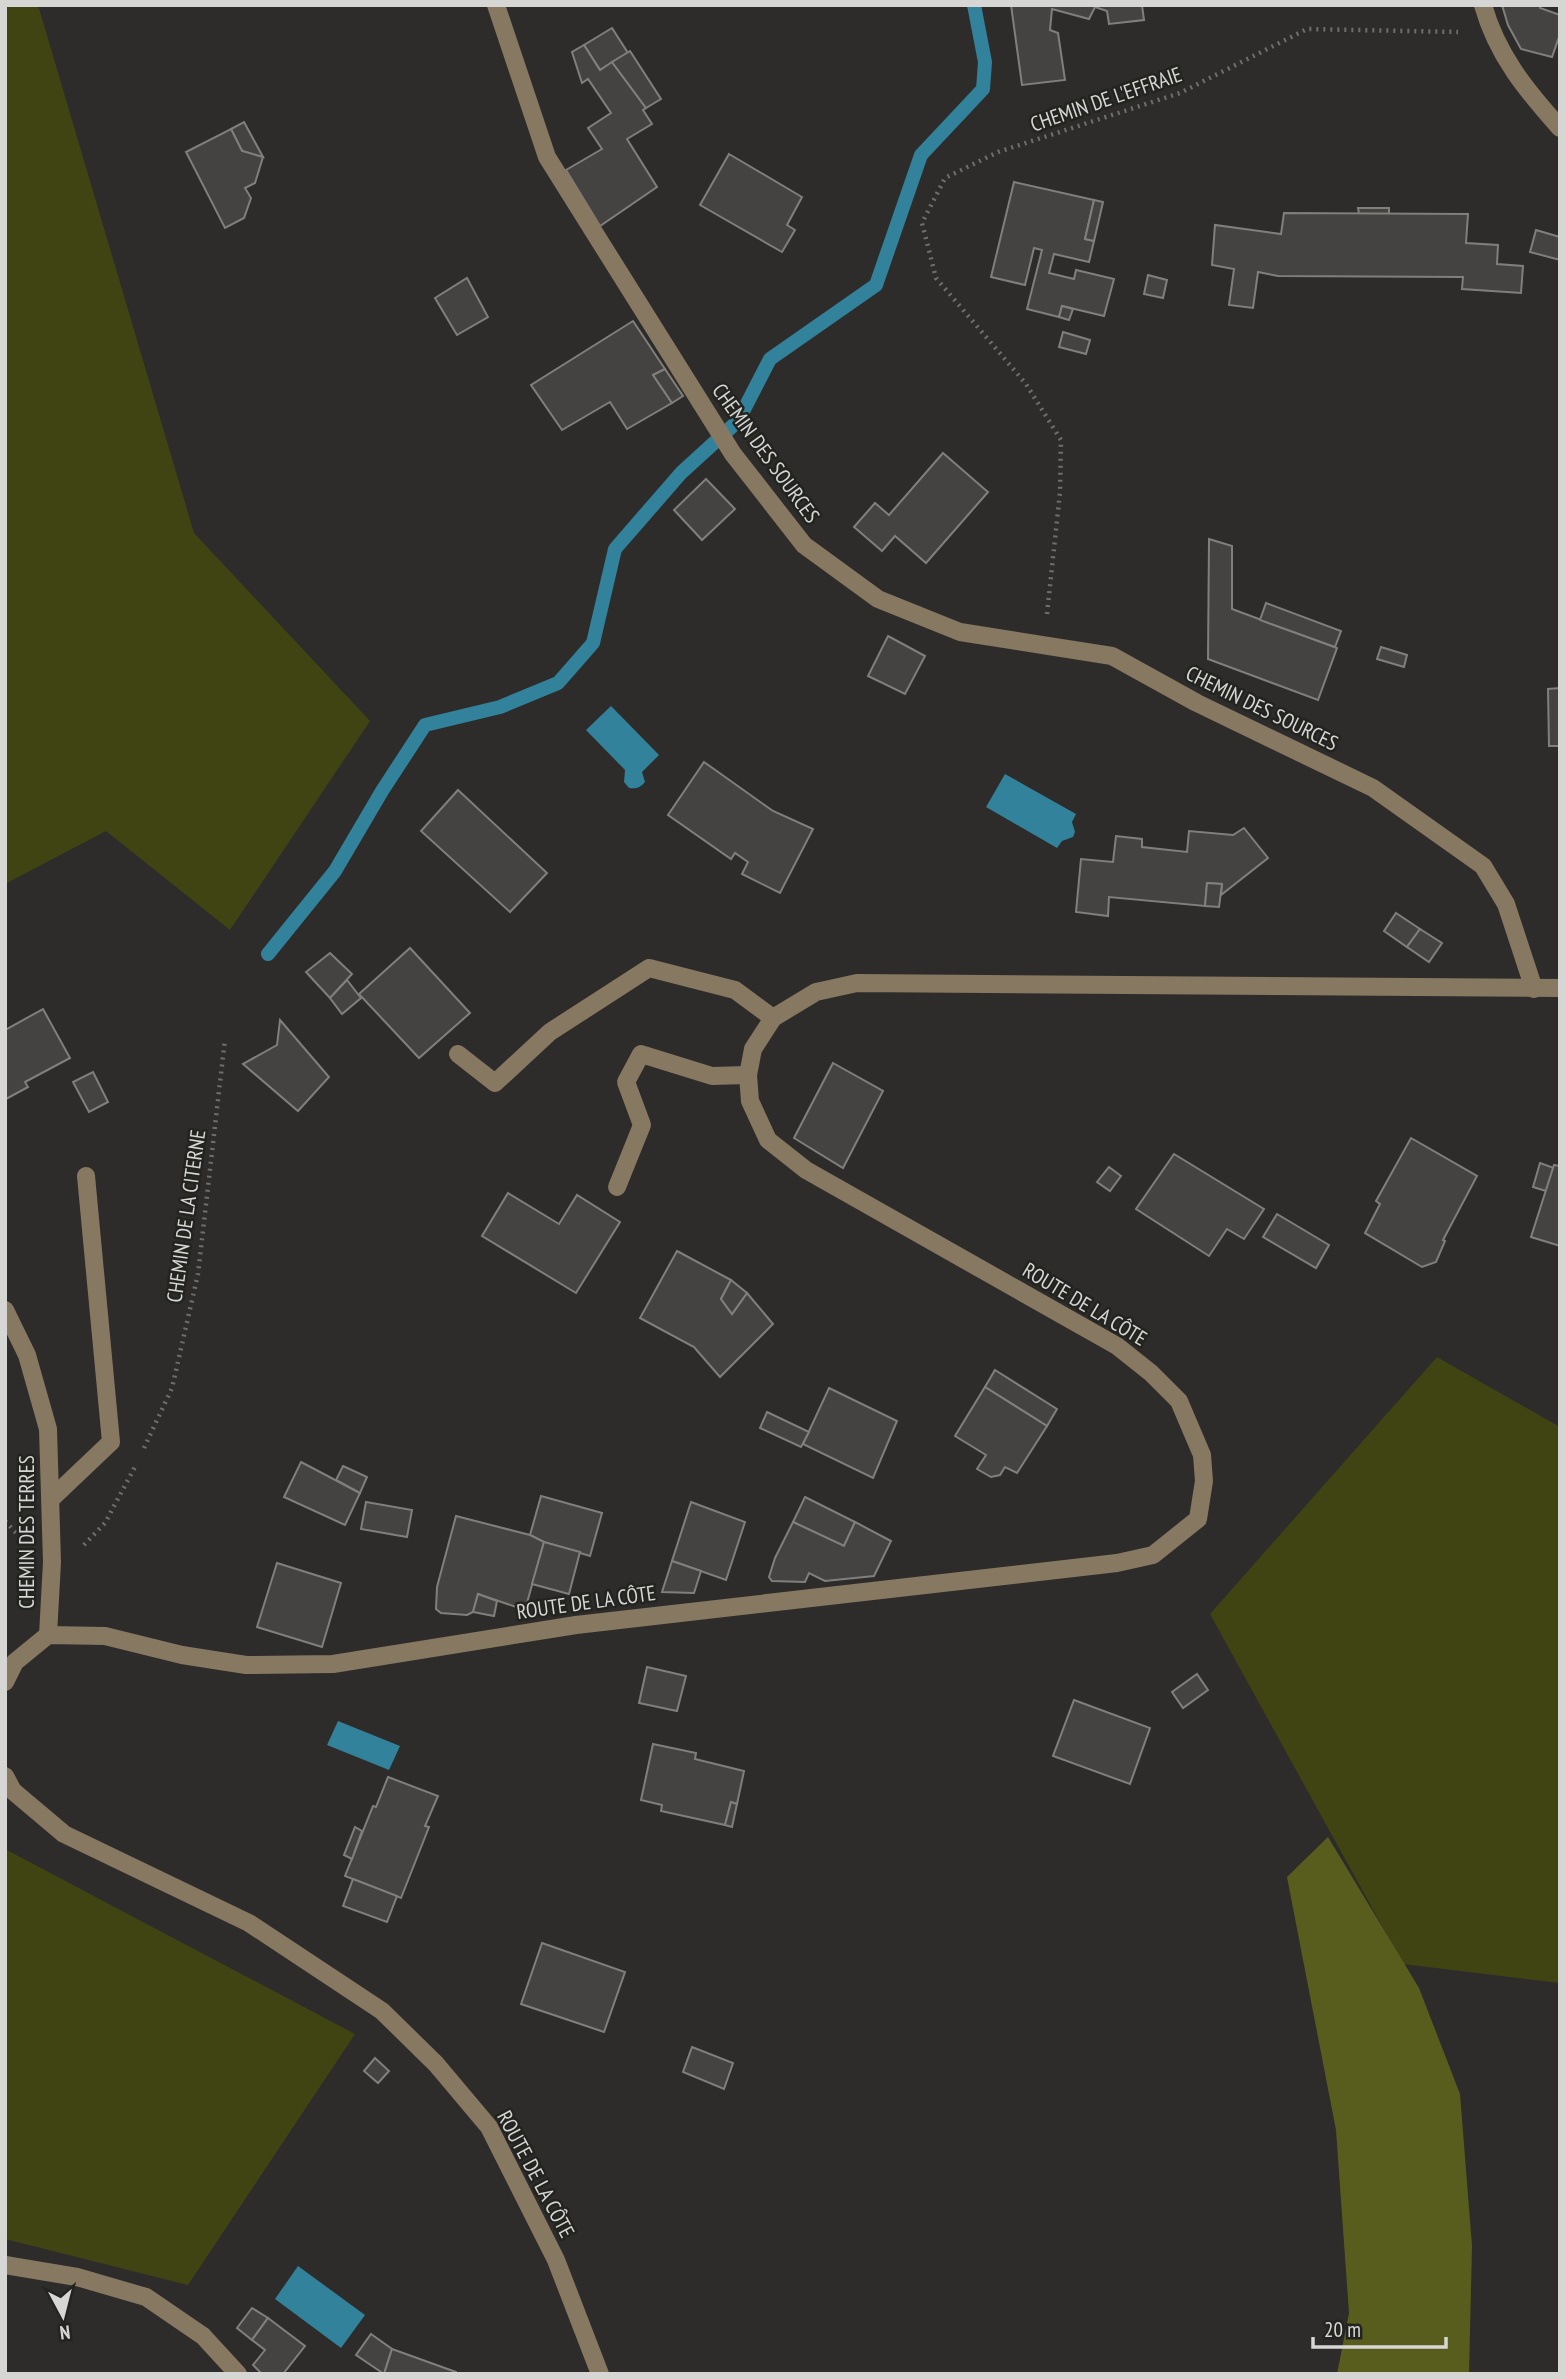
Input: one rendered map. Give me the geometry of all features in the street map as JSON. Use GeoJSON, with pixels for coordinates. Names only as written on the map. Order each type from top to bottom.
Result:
{"type":"FeatureCollection","features":[{"type":"Feature","properties":{"kind":"street","name":"CHEMIN DES SOURCES"},"geometry":{"type":"LineString","coordinates":[[496,5],[547,157],[733,454],[804,545],[878,599],[960,632],[1112,656],[1198,703],[1373,788],[1483,866],[1507,904],[1534,989]]}},
{"type":"Feature","properties":{"kind":"street"},"geometry":{"type":"LineString","coordinates":[[1483,5],[1491,32],[1528,92],[1560,128]]}},
{"type":"Feature","properties":{"kind":"street"},"geometry":{"type":"LineString","coordinates":[[458,1054],[495,1083],[550,1032],[649,968],[735,990],[773,1018]]}},
{"type":"Feature","properties":{"kind":"street","name":"ROUTE DE LA CÔTE"},"geometry":{"type":"LineString","coordinates":[[48,1635],[105,1636],[182,1655],[246,1665],[333,1664],[576,1625],[1117,1563],[1153,1555],[1198,1519],[1205,1481],[1202,1455],[1179,1401],[1152,1373],[1117,1346],[806,1170],[768,1140],[750,1101],[748,1075],[753,1049],[773,1018],[816,992],[858,983],[1560,988]]}},
{"type":"Feature","properties":{"kind":"street"},"geometry":{"type":"LineString","coordinates":[[617,1187],[642,1125],[626,1082],[641,1054],[712,1076],[748,1075]]}},
{"type":"Feature","properties":{"kind":"street"},"geometry":{"type":"LineString","coordinates":[[51,1499],[111,1442],[86,1176]]}},
{"type":"Feature","properties":{"kind":"street","name":"CHEMIN DES TERRES"},"geometry":{"type":"LineString","coordinates":[[5,1310],[27,1355],[48,1429],[52,1562],[48,1635]]}},
{"type":"Feature","properties":{"kind":"street"},"geometry":{"type":"LineString","coordinates":[[5,1682],[15,1662],[48,1635]]}},
{"type":"Feature","properties":{"kind":"street","name":"ROUTE DE LA CÔTE"},"geometry":{"type":"LineString","coordinates":[[5,1776],[13,1791],[64,1834],[249,1923],[382,2011],[436,2064],[489,2127],[556,2260],[600,2374]]}},
{"type":"Feature","properties":{"kind":"street"},"geometry":{"type":"LineString","coordinates":[[5,2265],[77,2277],[146,2297],[203,2336],[238,2374]]}},
{"type":"Feature","properties":{"kind":"path","name":"CHEMIN DE L'EFFRAIE"},"geometry":{"type":"LineString","coordinates":[[1044,646],[1060,492],[1061,440],[1026,384],[936,278],[922,223],[945,178],[998,152],[1180,93],[1307,29],[1409,33],[1491,32]]}},
{"type":"Feature","properties":{"kind":"path","name":"CHEMIN DE LA CITERNE"},"geometry":{"type":"LineString","coordinates":[[52,1562],[76,1553],[105,1523],[172,1388],[198,1274],[225,1039]]}},
{"type":"Feature","properties":{"kind":"green space"},"geometry":{"type":"Polygon","coordinates":[[[5,5],[38,5],[194,533],[370,721],[230,930],[106,831],[5,884],[5,5]]]}},
{"type":"Feature","properties":{"kind":"green space"},"geometry":{"type":"Polygon","coordinates":[[[1437,1357],[1560,1427],[1560,1983],[1403,1964],[1210,1614],[1437,1357]]]}},
{"type":"Feature","properties":{"kind":"green space"},"geometry":{"type":"Polygon","coordinates":[[[1328,1837],[1419,1988],[1460,2094],[1472,2246],[1469,2374],[1337,2374],[1349,2313],[1336,2130],[1287,1877],[1328,1837]]]}},
{"type":"Feature","properties":{"kind":"green space"},"geometry":{"type":"Polygon","coordinates":[[[5,1849],[355,2034],[188,2285],[5,2239],[5,1849]]]}},
{"type":"Feature","properties":{"kind":"water"},"geometry":{"type":"Polygon","coordinates":[[[611,706],[659,755],[642,772],[645,782],[638,788],[629,788],[624,782],[625,770],[586,730],[611,706]]]}},
{"type":"Feature","properties":{"kind":"water"},"geometry":{"type":"Polygon","coordinates":[[[1005,774],[1076,814],[1072,822],[1075,832],[1073,837],[1062,841],[1057,848],[986,807],[1005,774]]]}},
{"type":"Feature","properties":{"kind":"water"},"geometry":{"type":"Polygon","coordinates":[[[338,1721],[400,1746],[389,1770],[327,1745],[338,1721]]]}},
{"type":"Feature","properties":{"kind":"water"},"geometry":{"type":"Polygon","coordinates":[[[298,2266],[365,2315],[341,2348],[275,2299],[298,2266]]]}},
{"type":"Feature","properties":{"kind":"building"},"geometry":{"type":"Polygon","coordinates":[[[1011,5],[1142,5],[1144,20],[1109,24],[1107,11],[1095,7],[1089,19],[1052,9],[1050,30],[1058,33],[1065,80],[1022,85],[1011,5]]]}},
{"type":"Feature","properties":{"kind":"building"},"geometry":{"type":"Polygon","coordinates":[[[1502,5],[1541,5],[1540,8],[1560,15],[1560,34],[1552,57],[1521,49],[1508,25],[1502,5]]]}},
{"type":"Feature","properties":{"kind":"building"},"geometry":{"type":"Polygon","coordinates":[[[612,28],[628,53],[600,70],[584,45],[612,28]]]}},
{"type":"Feature","properties":{"kind":"building"},"geometry":{"type":"Polygon","coordinates":[[[584,45],[600,70],[612,62],[646,108],[643,110],[652,124],[627,139],[657,187],[600,226],[566,170],[602,149],[588,128],[611,113],[588,79],[582,83],[572,52],[584,45]]]}},
{"type":"Feature","properties":{"kind":"building"},"geometry":{"type":"Polygon","coordinates":[[[630,51],[661,99],[646,108],[612,62],[630,51]]]}},
{"type":"Feature","properties":{"kind":"building"},"geometry":{"type":"Polygon","coordinates":[[[244,122],[263,157],[242,151],[231,129],[244,122]]]}},
{"type":"Feature","properties":{"kind":"building"},"geometry":{"type":"Polygon","coordinates":[[[231,129],[242,151],[263,157],[255,183],[245,188],[251,198],[244,218],[225,228],[186,152],[231,129]]]}},
{"type":"Feature","properties":{"kind":"building"},"geometry":{"type":"Polygon","coordinates":[[[729,154],[802,197],[787,225],[795,230],[782,252],[700,205],[729,154]]]}},
{"type":"Feature","properties":{"kind":"building"},"geometry":{"type":"Polygon","coordinates":[[[1014,182],[1094,200],[1085,239],[1094,241],[1089,262],[1054,254],[1049,273],[1074,279],[1076,270],[1114,279],[1104,316],[1062,306],[1059,317],[1027,309],[1042,250],[1034,248],[1025,285],[991,277],[1014,182]]]}},
{"type":"Feature","properties":{"kind":"building"},"geometry":{"type":"Polygon","coordinates":[[[1094,200],[1103,202],[1094,241],[1085,239],[1094,200]]]}},
{"type":"Feature","properties":{"kind":"building"},"geometry":{"type":"Polygon","coordinates":[[[1358,208],[1389,208],[1389,214],[1359,214],[1358,208]]]}},
{"type":"Feature","properties":{"kind":"building"},"geometry":{"type":"Polygon","coordinates":[[[1284,213],[1468,214],[1466,243],[1498,245],[1497,264],[1523,266],[1521,293],[1462,289],[1463,277],[1278,276],[1258,272],[1253,308],[1229,305],[1234,269],[1212,265],[1215,225],[1281,234],[1284,213]]]}},
{"type":"Feature","properties":{"kind":"building"},"geometry":{"type":"Polygon","coordinates":[[[1536,230],[1560,237],[1560,260],[1530,252],[1536,230]]]}},
{"type":"Feature","properties":{"kind":"building"},"geometry":{"type":"Polygon","coordinates":[[[1148,275],[1167,280],[1163,298],[1144,294],[1148,275]]]}},
{"type":"Feature","properties":{"kind":"building"},"geometry":{"type":"Polygon","coordinates":[[[467,278],[488,317],[457,335],[435,298],[467,278]]]}},
{"type":"Feature","properties":{"kind":"building"},"geometry":{"type":"Polygon","coordinates":[[[1062,306],[1073,309],[1069,320],[1059,317],[1062,306]]]}},
{"type":"Feature","properties":{"kind":"building"},"geometry":{"type":"Polygon","coordinates":[[[633,321],[665,369],[653,375],[672,403],[627,429],[610,402],[562,430],[531,385],[633,321]]]}},
{"type":"Feature","properties":{"kind":"building"},"geometry":{"type":"Polygon","coordinates":[[[1063,332],[1090,340],[1086,354],[1059,347],[1063,332]]]}},
{"type":"Feature","properties":{"kind":"building"},"geometry":{"type":"Polygon","coordinates":[[[665,369],[683,396],[672,403],[653,375],[665,369]]]}},
{"type":"Feature","properties":{"kind":"building"},"geometry":{"type":"Polygon","coordinates":[[[943,453],[988,492],[926,563],[895,536],[882,551],[854,527],[875,503],[889,515],[943,453]]]}},
{"type":"Feature","properties":{"kind":"building"},"geometry":{"type":"Polygon","coordinates":[[[706,479],[735,509],[702,540],[674,510],[706,479]]]}},
{"type":"Feature","properties":{"kind":"building"},"geometry":{"type":"Polygon","coordinates":[[[1209,539],[1232,546],[1232,609],[1337,648],[1318,700],[1208,659],[1209,539]]]}},
{"type":"Feature","properties":{"kind":"building"},"geometry":{"type":"Polygon","coordinates":[[[1266,603],[1341,631],[1335,647],[1260,620],[1266,603]]]}},
{"type":"Feature","properties":{"kind":"building"},"geometry":{"type":"Polygon","coordinates":[[[888,636],[925,656],[905,694],[868,676],[888,636]]]}},
{"type":"Feature","properties":{"kind":"building"},"geometry":{"type":"Polygon","coordinates":[[[1381,647],[1407,655],[1404,667],[1377,659],[1381,647]]]}},
{"type":"Feature","properties":{"kind":"building"},"geometry":{"type":"Polygon","coordinates":[[[1560,688],[1560,746],[1549,746],[1548,689],[1560,688]]]}},
{"type":"Feature","properties":{"kind":"building"},"geometry":{"type":"Polygon","coordinates":[[[704,762],[773,811],[813,829],[780,893],[742,874],[748,862],[735,853],[731,859],[668,815],[704,762]]]}},
{"type":"Feature","properties":{"kind":"building"},"geometry":{"type":"Polygon","coordinates":[[[458,790],[547,873],[510,912],[421,831],[458,790]]]}},
{"type":"Feature","properties":{"kind":"building"},"geometry":{"type":"Polygon","coordinates":[[[1244,828],[1268,858],[1221,895],[1222,884],[1207,883],[1205,906],[1109,897],[1108,916],[1076,912],[1081,859],[1113,862],[1116,836],[1142,839],[1142,847],[1187,852],[1189,831],[1233,835],[1244,828]]]}},
{"type":"Feature","properties":{"kind":"building"},"geometry":{"type":"Polygon","coordinates":[[[1207,883],[1222,884],[1219,907],[1205,906],[1207,883]]]}},
{"type":"Feature","properties":{"kind":"building"},"geometry":{"type":"Polygon","coordinates":[[[1396,913],[1420,929],[1407,947],[1384,931],[1396,913]]]}},
{"type":"Feature","properties":{"kind":"building"},"geometry":{"type":"Polygon","coordinates":[[[1420,929],[1442,943],[1429,962],[1407,947],[1420,929]]]}},
{"type":"Feature","properties":{"kind":"building"},"geometry":{"type":"Polygon","coordinates":[[[410,948],[470,1013],[419,1058],[359,994],[410,948]]]}},
{"type":"Feature","properties":{"kind":"building"},"geometry":{"type":"Polygon","coordinates":[[[330,953],[352,974],[330,998],[306,972],[330,953]]]}},
{"type":"Feature","properties":{"kind":"building"},"geometry":{"type":"Polygon","coordinates":[[[347,980],[361,998],[342,1014],[330,998],[347,980]]]}},
{"type":"Feature","properties":{"kind":"building"},"geometry":{"type":"Polygon","coordinates":[[[43,1009],[70,1058],[25,1082],[28,1087],[6,1099],[5,1030],[43,1009]]]}},
{"type":"Feature","properties":{"kind":"building"},"geometry":{"type":"Polygon","coordinates":[[[280,1020],[329,1077],[298,1111],[243,1064],[277,1045],[280,1020]]]}},
{"type":"Feature","properties":{"kind":"building"},"geometry":{"type":"Polygon","coordinates":[[[833,1063],[883,1091],[843,1168],[794,1138],[833,1063]]]}},
{"type":"Feature","properties":{"kind":"building"},"geometry":{"type":"Polygon","coordinates":[[[93,1072],[108,1102],[89,1112],[73,1082],[93,1072]]]}},
{"type":"Feature","properties":{"kind":"building"},"geometry":{"type":"Polygon","coordinates":[[[1411,1138],[1477,1176],[1443,1240],[1445,1241],[1436,1262],[1422,1267],[1365,1233],[1380,1204],[1376,1201],[1411,1138]]]}},
{"type":"Feature","properties":{"kind":"building"},"geometry":{"type":"Polygon","coordinates":[[[1174,1154],[1264,1209],[1244,1239],[1227,1229],[1209,1256],[1136,1209],[1174,1154]]]}},
{"type":"Feature","properties":{"kind":"building"},"geometry":{"type":"Polygon","coordinates":[[[1540,1163],[1554,1168],[1546,1191],[1533,1187],[1540,1163]]]}},
{"type":"Feature","properties":{"kind":"building"},"geometry":{"type":"Polygon","coordinates":[[[1554,1165],[1560,1166],[1560,1246],[1531,1237],[1554,1165]]]}},
{"type":"Feature","properties":{"kind":"building"},"geometry":{"type":"Polygon","coordinates":[[[1109,1167],[1121,1176],[1110,1191],[1097,1182],[1109,1167]]]}},
{"type":"Feature","properties":{"kind":"building"},"geometry":{"type":"Polygon","coordinates":[[[508,1193],[559,1224],[577,1195],[620,1222],[576,1293],[482,1236],[508,1193]]]}},
{"type":"Feature","properties":{"kind":"building"},"geometry":{"type":"Polygon","coordinates":[[[1277,1214],[1329,1245],[1316,1268],[1263,1237],[1277,1214]]]}},
{"type":"Feature","properties":{"kind":"building"},"geometry":{"type":"Polygon","coordinates":[[[677,1251],[731,1280],[721,1299],[732,1314],[747,1293],[773,1324],[720,1377],[694,1347],[640,1318],[677,1251]]]}},
{"type":"Feature","properties":{"kind":"building"},"geometry":{"type":"Polygon","coordinates":[[[731,1280],[747,1293],[732,1314],[721,1299],[731,1280]]]}},
{"type":"Feature","properties":{"kind":"building"},"geometry":{"type":"Polygon","coordinates":[[[995,1370],[1057,1409],[1047,1426],[985,1387],[995,1370]]]}},
{"type":"Feature","properties":{"kind":"building"},"geometry":{"type":"Polygon","coordinates":[[[985,1387],[1047,1426],[1017,1473],[1005,1467],[1000,1475],[991,1477],[977,1469],[986,1455],[955,1436],[985,1387]]]}},
{"type":"Feature","properties":{"kind":"building"},"geometry":{"type":"Polygon","coordinates":[[[829,1388],[897,1421],[873,1478],[803,1444],[829,1388]]]}},
{"type":"Feature","properties":{"kind":"building"},"geometry":{"type":"Polygon","coordinates":[[[767,1412],[809,1432],[801,1447],[760,1428],[767,1412]]]}},
{"type":"Feature","properties":{"kind":"building"},"geometry":{"type":"Polygon","coordinates":[[[301,1462],[360,1493],[345,1525],[284,1497],[301,1462]]]}},
{"type":"Feature","properties":{"kind":"building"},"geometry":{"type":"Polygon","coordinates":[[[343,1466],[367,1477],[360,1493],[336,1480],[343,1466]]]}},
{"type":"Feature","properties":{"kind":"building"},"geometry":{"type":"Polygon","coordinates":[[[541,1496],[602,1513],[590,1556],[530,1535],[541,1496]]]}},
{"type":"Feature","properties":{"kind":"building"},"geometry":{"type":"Polygon","coordinates":[[[805,1497],[855,1522],[844,1546],[793,1522],[805,1497]]]}},
{"type":"Feature","properties":{"kind":"building"},"geometry":{"type":"Polygon","coordinates":[[[366,1502],[412,1510],[407,1537],[361,1529],[366,1502]]]}},
{"type":"Feature","properties":{"kind":"building"},"geometry":{"type":"Polygon","coordinates":[[[691,1502],[745,1522],[726,1580],[672,1561],[691,1502]]]}},
{"type":"Feature","properties":{"kind":"building"},"geometry":{"type":"Polygon","coordinates":[[[456,1516],[530,1535],[544,1542],[525,1610],[478,1594],[473,1612],[467,1615],[441,1613],[436,1609],[437,1587],[456,1516]]]}},
{"type":"Feature","properties":{"kind":"building"},"geometry":{"type":"Polygon","coordinates":[[[793,1522],[844,1546],[855,1522],[891,1541],[874,1576],[825,1581],[809,1573],[805,1582],[772,1581],[769,1577],[775,1558],[793,1522]]]}},
{"type":"Feature","properties":{"kind":"building"},"geometry":{"type":"Polygon","coordinates":[[[544,1542],[580,1552],[569,1594],[532,1584],[544,1542]]]}},
{"type":"Feature","properties":{"kind":"building"},"geometry":{"type":"Polygon","coordinates":[[[672,1561],[701,1571],[694,1593],[662,1592],[672,1561]]]}},
{"type":"Feature","properties":{"kind":"building"},"geometry":{"type":"Polygon","coordinates":[[[277,1563],[341,1583],[322,1647],[257,1627],[277,1563]]]}},
{"type":"Feature","properties":{"kind":"building"},"geometry":{"type":"Polygon","coordinates":[[[478,1594],[497,1601],[494,1616],[473,1612],[478,1594]]]}},
{"type":"Feature","properties":{"kind":"building"},"geometry":{"type":"Polygon","coordinates":[[[647,1667],[686,1676],[677,1711],[639,1703],[647,1667]]]}},
{"type":"Feature","properties":{"kind":"building"},"geometry":{"type":"Polygon","coordinates":[[[1197,1674],[1208,1690],[1183,1708],[1172,1692],[1197,1674]]]}},
{"type":"Feature","properties":{"kind":"building"},"geometry":{"type":"Polygon","coordinates":[[[1074,1700],[1150,1728],[1130,1784],[1053,1756],[1074,1700]]]}},
{"type":"Feature","properties":{"kind":"building"},"geometry":{"type":"Polygon","coordinates":[[[653,1744],[696,1753],[695,1759],[744,1771],[737,1804],[731,1802],[725,1825],[661,1811],[662,1805],[641,1800],[653,1744]]]}},
{"type":"Feature","properties":{"kind":"building"},"geometry":{"type":"Polygon","coordinates":[[[388,1777],[438,1796],[425,1826],[429,1827],[401,1898],[345,1876],[373,1806],[376,1807],[388,1777]]]}},
{"type":"Feature","properties":{"kind":"building"},"geometry":{"type":"Polygon","coordinates":[[[731,1802],[737,1804],[732,1827],[725,1825],[731,1802]]]}},
{"type":"Feature","properties":{"kind":"building"},"geometry":{"type":"Polygon","coordinates":[[[355,1827],[362,1831],[352,1859],[344,1855],[355,1827]]]}},
{"type":"Feature","properties":{"kind":"building"},"geometry":{"type":"Polygon","coordinates":[[[353,1879],[397,1896],[387,1922],[343,1906],[353,1879]]]}},
{"type":"Feature","properties":{"kind":"building"},"geometry":{"type":"Polygon","coordinates":[[[542,1943],[625,1972],[604,2032],[521,2004],[542,1943]]]}},
{"type":"Feature","properties":{"kind":"building"},"geometry":{"type":"Polygon","coordinates":[[[692,2047],[733,2063],[724,2089],[683,2072],[692,2047]]]}},
{"type":"Feature","properties":{"kind":"building"},"geometry":{"type":"Polygon","coordinates":[[[375,2058],[389,2071],[378,2083],[364,2071],[375,2058]]]}},
{"type":"Feature","properties":{"kind":"building"},"geometry":{"type":"Polygon","coordinates":[[[252,2308],[268,2318],[252,2340],[237,2328],[252,2308]]]}},
{"type":"Feature","properties":{"kind":"building"},"geometry":{"type":"Polygon","coordinates":[[[268,2318],[305,2346],[283,2374],[262,2374],[253,2365],[265,2350],[252,2340],[268,2318]]]}},
{"type":"Feature","properties":{"kind":"building"},"geometry":{"type":"Polygon","coordinates":[[[371,2334],[392,2349],[384,2374],[356,2355],[371,2334]]]}},
{"type":"Feature","properties":{"kind":"building"},"geometry":{"type":"Polygon","coordinates":[[[392,2349],[456,2372],[456,2374],[384,2374],[392,2349]]]}},
{"type":"Feature","properties":{"kind":"waterway"},"geometry":{"type":"LineString","coordinates":[[268,954],[335,871],[425,725],[500,707],[558,683],[593,643],[615,549],[681,473],[738,421],[770,359],[876,285],[921,155],[983,89],[985,62],[974,5]]}}]}
